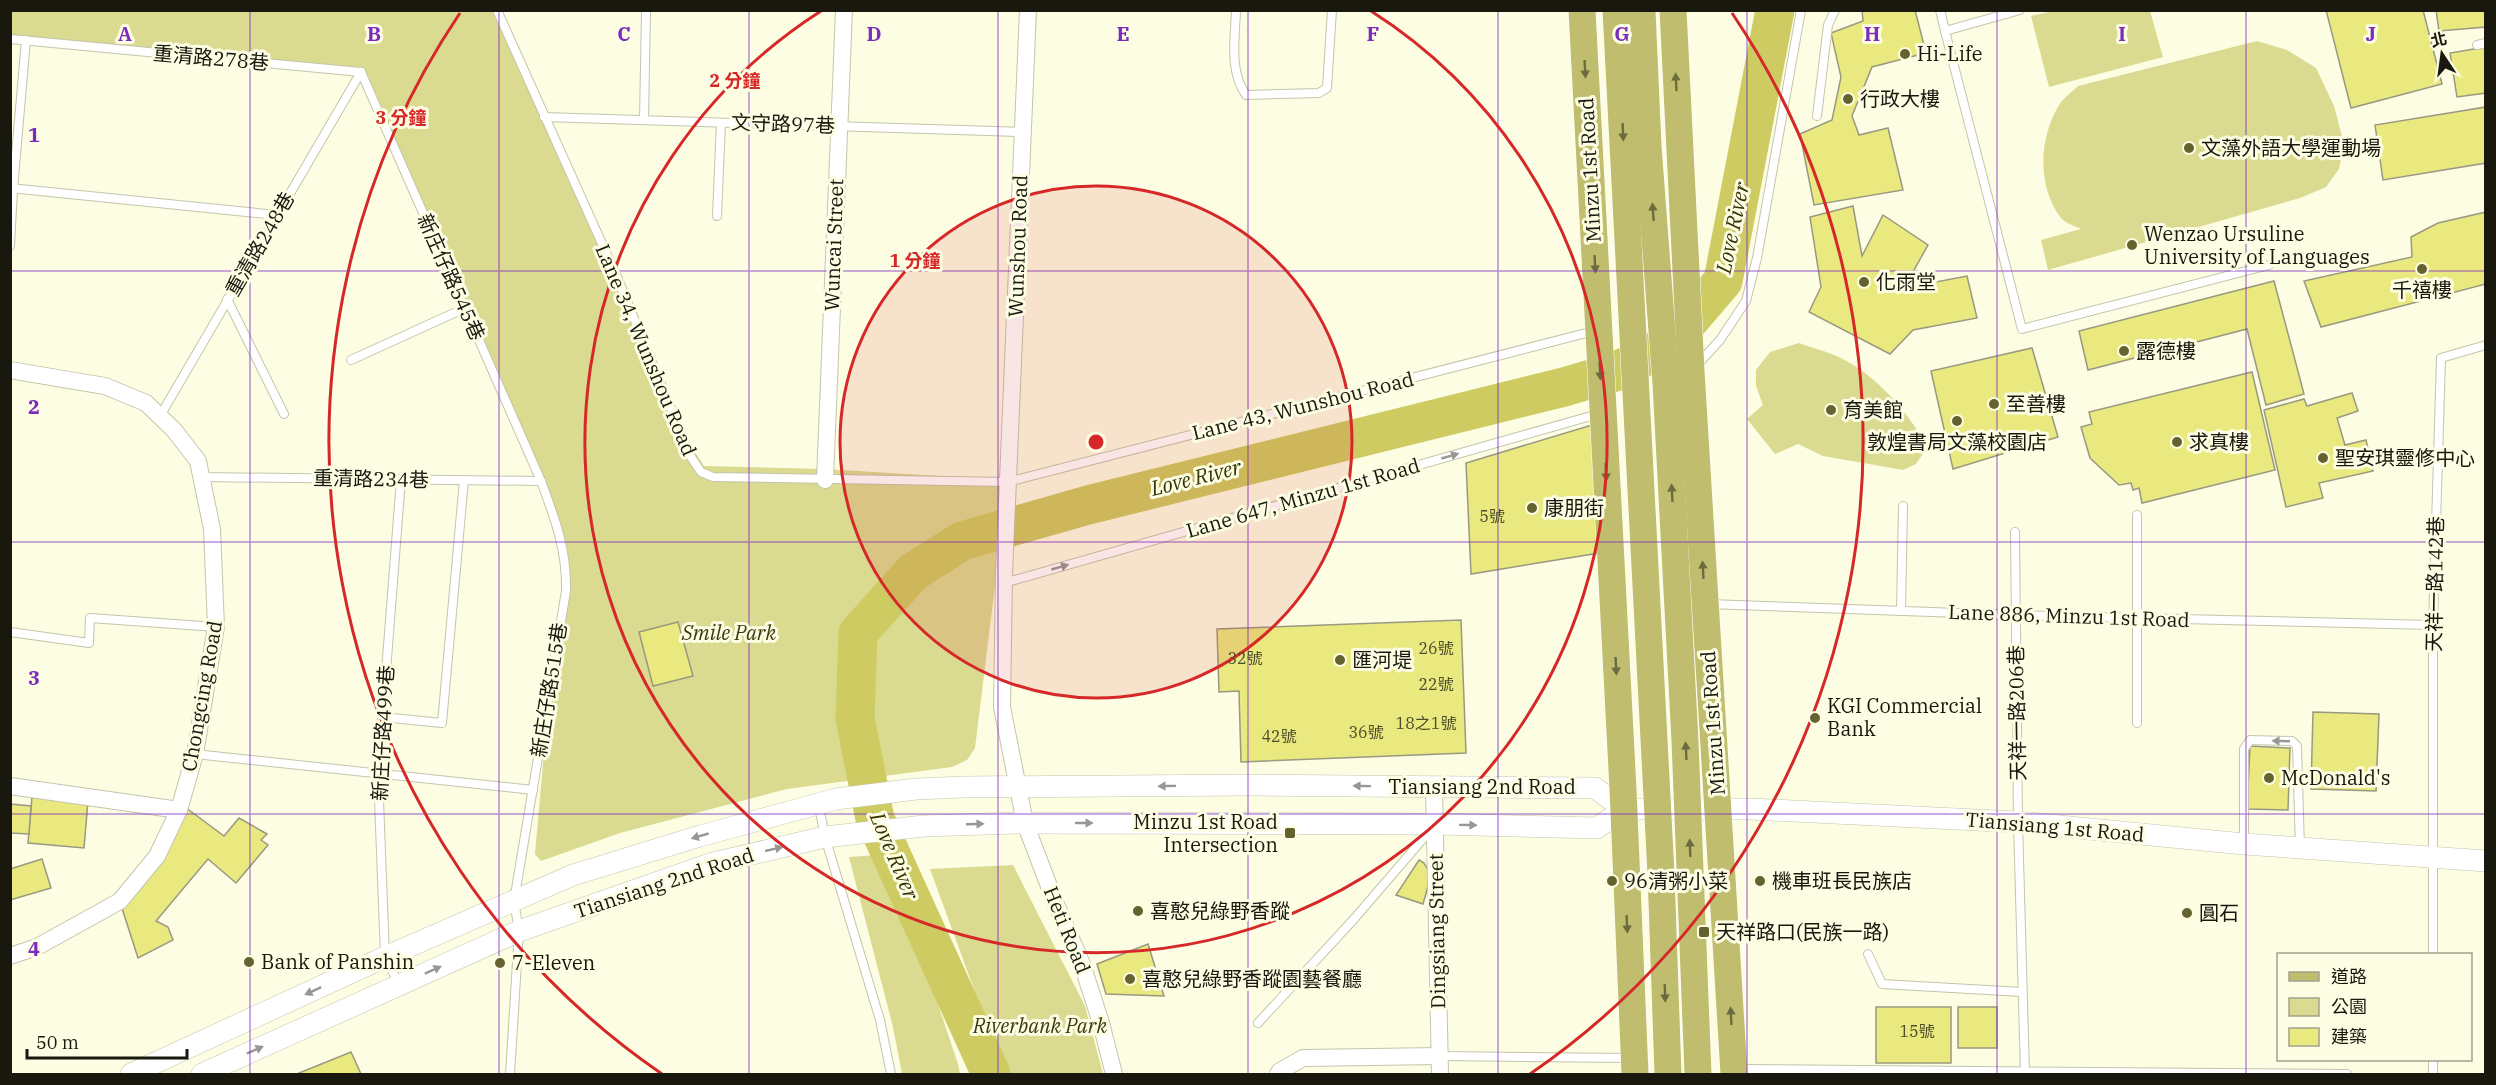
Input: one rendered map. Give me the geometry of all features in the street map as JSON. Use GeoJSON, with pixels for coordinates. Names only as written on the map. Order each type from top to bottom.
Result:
{"type":"FeatureCollection","features":[{"type":"Feature","properties":{"kind":"main road","name":"Minzu 1st Road"},"geometry":{"type":"LineString","coordinates":[[1582,10],[1603,424]]}},
{"type":"Feature","properties":{"kind":"main road","name":"Minzu 1st Road"},"geometry":{"type":"LineString","coordinates":[[1616,10],[1638,432]]}},
{"type":"Feature","properties":{"kind":"main road","name":"Minzu 1st Road"},"geometry":{"type":"LineString","coordinates":[[1642,10],[1648,146],[1666,384],[1689,810],[1698,1074]]}},
{"type":"Feature","properties":{"kind":"main road","name":"Minzu 1st Road"},"geometry":{"type":"LineString","coordinates":[[1673,10],[1705,604],[1734,1072]]}},
{"type":"Feature","properties":{"kind":"main road"},"geometry":{"type":"LineString","coordinates":[[1634,1066],[1624,809],[1603,424],[1638,432],[1668,1074]]}},
{"type":"Feature","properties":{"kind":"street","name":"Wuncai Street"},"geometry":{"type":"LineString","coordinates":[[825,480],[844,10]]}},
{"type":"Feature","properties":{"kind":"street","name":"Wunshou Road"},"geometry":{"type":"LineString","coordinates":[[1004,578],[1028,10]]}},
{"type":"Feature","properties":{"kind":"street","name":"Chongcing Road"},"geometry":{"type":"LineString","coordinates":[[10,370],[105,386],[146,403],[174,430],[198,461],[212,529],[216,627],[195,754],[179,810],[157,856],[120,901],[37,947],[10,956]]}},
{"type":"Feature","properties":{"kind":"street"},"geometry":{"type":"LineString","coordinates":[[1004,578],[1002,707],[1017,787]]}},
{"type":"Feature","properties":{"kind":"street","name":"Tiansiang 2nd Road"},"geometry":{"type":"LineString","coordinates":[[138,1073],[385,957],[573,874],[828,801],[916,789],[1250,785],[1434,786],[1594,788],[1624,809],[1597,828],[1435,824],[1025,823],[924,826],[825,837],[713,863],[519,932],[202,1074]]}},
{"type":"Feature","properties":{"kind":"street"},"geometry":{"type":"LineString","coordinates":[[10,786],[179,810]]}},
{"type":"Feature","properties":{"kind":"street","name":"Dingsiang Street"},"geometry":{"type":"LineString","coordinates":[[1434,786],[1440,1074]]}},
{"type":"Feature","properties":{"kind":"street","name":"Heti Road"},"geometry":{"type":"LineString","coordinates":[[1017,787],[1025,823],[1082,964],[1114,1074]]}},
{"type":"Feature","properties":{"kind":"street","name":"Tiansiang 1st Road"},"geometry":{"type":"LineString","coordinates":[[1624,809],[1719,810],[2018,822],[2300,849],[2486,861]]}},
{"type":"Feature","properties":{"kind":"street"},"geometry":{"type":"LineString","coordinates":[[1278,1074],[1303,1058],[1439,1056]]}},
{"type":"Feature","properties":{"kind":"lane","name":"Lane 34, Wunshou Road"},"geometry":{"type":"LineString","coordinates":[[497,10],[617,277],[691,457],[700,472],[713,477],[1008,487]]}},
{"type":"Feature","properties":{"kind":"lane"},"geometry":{"type":"LineString","coordinates":[[644,120],[646,10]]}},
{"type":"Feature","properties":{"kind":"lane"},"geometry":{"type":"LineString","coordinates":[[1236,10],[1236,74],[1239,86],[1246,95],[1313,94],[1327,88],[1332,10]]}},
{"type":"Feature","properties":{"kind":"lane"},"geometry":{"type":"LineString","coordinates":[[1692,371],[1720,340],[1746,301],[1757,258],[1801,10]]}},
{"type":"Feature","properties":{"kind":"lane"},"geometry":{"type":"LineString","coordinates":[[1817,116],[1828,25],[1835,10]]}},
{"type":"Feature","properties":{"kind":"lane"},"geometry":{"type":"LineString","coordinates":[[1940,10],[2022,329],[2269,265]]}},
{"type":"Feature","properties":{"kind":"lane"},"geometry":{"type":"LineString","coordinates":[[1945,31],[2020,10]]}},
{"type":"Feature","properties":{"kind":"lane","name":"重清路278巷"},"geometry":{"type":"LineString","coordinates":[[10,39],[361,72]]}},
{"type":"Feature","properties":{"kind":"lane"},"geometry":{"type":"LineString","coordinates":[[10,246],[12,189],[26,40]]}},
{"type":"Feature","properties":{"kind":"lane","name":"重清路248巷"},"geometry":{"type":"LineString","coordinates":[[159,416],[361,72]]}},
{"type":"Feature","properties":{"kind":"lane","name":"新庄仔路545巷"},"geometry":{"type":"LineString","coordinates":[[361,72],[541,481]]}},
{"type":"Feature","properties":{"kind":"lane","name":"文守路97巷"},"geometry":{"type":"LineString","coordinates":[[544,117],[1022,132]]}},
{"type":"Feature","properties":{"kind":"lane"},"geometry":{"type":"LineString","coordinates":[[717,216],[721,123]]}},
{"type":"Feature","properties":{"kind":"lane"},"geometry":{"type":"LineString","coordinates":[[12,189],[277,214]]}},
{"type":"Feature","properties":{"kind":"lane"},"geometry":{"type":"LineString","coordinates":[[227,299],[284,414]]}},
{"type":"Feature","properties":{"kind":"lane"},"geometry":{"type":"LineString","coordinates":[[351,360],[465,308]]}},
{"type":"Feature","properties":{"kind":"lane","name":"Lane 43, Wunshou Road"},"geometry":{"type":"LineString","coordinates":[[1008,487],[1598,330]]}},
{"type":"Feature","properties":{"kind":"lane","name":"天祥一路142巷"},"geometry":{"type":"LineString","coordinates":[[2433,953],[2433,625],[2441,358],[2486,345]]}},
{"type":"Feature","properties":{"kind":"lane","name":"Lane 647, Minzu 1st Road"},"geometry":{"type":"LineString","coordinates":[[1004,578],[1603,424]]}},
{"type":"Feature","properties":{"kind":"lane","name":"重清路234巷"},"geometry":{"type":"LineString","coordinates":[[201,477],[541,481]]}},
{"type":"Feature","properties":{"kind":"lane","name":"新庄仔路499巷"},"geometry":{"type":"LineString","coordinates":[[399,985],[385,957],[378,774],[401,479]]}},
{"type":"Feature","properties":{"kind":"lane"},"geometry":{"type":"LineString","coordinates":[[382,717],[442,723],[464,480]]}},
{"type":"Feature","properties":{"kind":"lane","name":"新庄仔路515巷"},"geometry":{"type":"LineString","coordinates":[[513,901],[566,591],[567,565],[559,529],[541,481]]}},
{"type":"Feature","properties":{"kind":"lane"},"geometry":{"type":"LineString","coordinates":[[1901,611],[1903,506]]}},
{"type":"Feature","properties":{"kind":"lane"},"geometry":{"type":"LineString","coordinates":[[2137,515],[2137,723]]}},
{"type":"Feature","properties":{"kind":"lane","name":"天祥一路206巷"},"geometry":{"type":"LineString","coordinates":[[2015,532],[2018,822],[2025,1072]]}},
{"type":"Feature","properties":{"kind":"lane","name":"Lane 886, Minzu 1st Road"},"geometry":{"type":"LineString","coordinates":[[1705,604],[2015,615],[2433,625]]}},
{"type":"Feature","properties":{"kind":"lane"},"geometry":{"type":"LineString","coordinates":[[10,632],[89,643],[90,618],[216,627]]}},
{"type":"Feature","properties":{"kind":"lane"},"geometry":{"type":"LineString","coordinates":[[2244,844],[2244,749],[2250,740],[2292,741],[2297,746],[2300,849]]}},
{"type":"Feature","properties":{"kind":"lane"},"geometry":{"type":"LineString","coordinates":[[195,754],[533,790]]}},
{"type":"Feature","properties":{"kind":"lane"},"geometry":{"type":"LineString","coordinates":[[828,801],[825,837],[880,1020],[891,1074]]}},
{"type":"Feature","properties":{"kind":"lane"},"geometry":{"type":"LineString","coordinates":[[1258,1023],[1354,919],[1435,824]]}},
{"type":"Feature","properties":{"kind":"lane"},"geometry":{"type":"LineString","coordinates":[[510,1074],[519,932],[513,901]]}},
{"type":"Feature","properties":{"kind":"lane"},"geometry":{"type":"LineString","coordinates":[[1868,954],[1882,984],[2022,992]]}},
{"type":"Feature","properties":{"kind":"lane"},"geometry":{"type":"LineString","coordinates":[[1439,1056],[1634,1066]]}},
{"type":"Feature","properties":{"kind":"lane"},"geometry":{"type":"LineString","coordinates":[[1734,1072],[2347,1074]]}},
{"type":"Feature","properties":{"kind":"green space","name":"Smile Park"},"geometry":{"type":"Polygon","coordinates":[[[10,11],[498,11],[690,444],[704,466],[824,469],[1008,480],[975,748],[967,760],[952,767],[787,789],[620,833],[541,861],[535,854],[550,685],[566,591],[559,529],[361,73],[11,37],[10,11]]]}},
{"type":"Feature","properties":{"kind":"green space"},"geometry":{"type":"Polygon","coordinates":[[[2053,11],[2150,11],[2163,57],[2049,87],[2031,16],[2053,11]]]}},
{"type":"Feature","properties":{"kind":"green space"},"geometry":{"type":"Polygon","coordinates":[[[2257,41],[2287,50],[2316,68],[2334,106],[2344,144],[2339,169],[2326,187],[2300,198],[2048,270],[2041,240],[2081,229],[2061,218],[2047,191],[2044,176],[2043,160],[2048,130],[2061,102],[2078,86],[2257,41]]]}},
{"type":"Feature","properties":{"kind":"green space","name":"育美館"},"geometry":{"type":"Polygon","coordinates":[[[1799,343],[1834,355],[1867,374],[1879,384],[1900,407],[1928,446],[1916,464],[1903,470],[1823,456],[1798,444],[1775,454],[1747,419],[1763,405],[1756,386],[1756,370],[1770,352],[1799,343]]]}},
{"type":"Feature","properties":{"kind":"green space"},"geometry":{"type":"Polygon","coordinates":[[[892,854],[891,864],[960,1074],[902,1074],[893,1027],[849,857],[892,854]]]}},
{"type":"Feature","properties":{"kind":"green space","name":"Riverbank Park"},"geometry":{"type":"Polygon","coordinates":[[[1013,865],[1085,1006],[1103,1074],[1005,1074],[930,869],[1013,865]]]}},
{"type":"Feature","properties":{"kind":"building","name":"行政大樓"},"geometry":{"type":"Polygon","coordinates":[[[1862,10],[1915,10],[1926,53],[1872,67],[1852,116],[1859,135],[1888,128],[1903,190],[1814,205],[1800,134],[1832,120],[1841,77],[1831,33],[1863,21],[1862,10]]]}},
{"type":"Feature","properties":{"kind":"building"},"geometry":{"type":"Polygon","coordinates":[[[2326,10],[2423,10],[2442,84],[2351,108],[2326,10]]]}},
{"type":"Feature","properties":{"kind":"building"},"geometry":{"type":"Polygon","coordinates":[[[2436,10],[2486,10],[2486,27],[2439,31],[2436,10]]]}},
{"type":"Feature","properties":{"kind":"building"},"geometry":{"type":"Polygon","coordinates":[[[2486,47],[2486,93],[2457,97],[2450,53],[2486,47]]]}},
{"type":"Feature","properties":{"kind":"building"},"geometry":{"type":"Polygon","coordinates":[[[2486,107],[2486,163],[2383,180],[2375,125],[2486,107]]]}},
{"type":"Feature","properties":{"kind":"building","name":"化雨堂"},"geometry":{"type":"Polygon","coordinates":[[[1853,206],[1862,256],[1883,215],[1928,245],[1904,288],[1967,276],[1977,318],[1913,330],[1890,354],[1809,312],[1821,287],[1810,217],[1853,206]]]}},
{"type":"Feature","properties":{"kind":"building","name":"千禧樓"},"geometry":{"type":"Polygon","coordinates":[[[2486,212],[2486,284],[2321,327],[2304,281],[2412,257],[2411,237],[2438,223],[2486,212]]]}},
{"type":"Feature","properties":{"kind":"building","name":"露德樓"},"geometry":{"type":"Polygon","coordinates":[[[2274,281],[2304,394],[2266,405],[2247,329],[2088,370],[2079,331],[2274,281]]]}},
{"type":"Feature","properties":{"kind":"building","name":"至善樓"},"geometry":{"type":"Polygon","coordinates":[[[2032,348],[2058,437],[1953,469],[1931,371],[2032,348]]]}},
{"type":"Feature","properties":{"kind":"building","name":"求真樓"},"geometry":{"type":"Polygon","coordinates":[[[2252,372],[2275,470],[2142,503],[2139,488],[2133,490],[2131,483],[2119,485],[2090,458],[2081,427],[2092,424],[2089,412],[2252,372]]]}},
{"type":"Feature","properties":{"kind":"building","name":"聖安琪靈修中心"},"geometry":{"type":"Polygon","coordinates":[[[2352,393],[2358,411],[2337,418],[2345,445],[2366,440],[2373,471],[2319,483],[2323,498],[2286,507],[2264,410],[2304,399],[2307,406],[2352,393]]]}},
{"type":"Feature","properties":{"kind":"building","name":"康朋街"},"geometry":{"type":"Polygon","coordinates":[[[1592,425],[1599,553],[1471,574],[1466,463],[1592,425]]]}},
{"type":"Feature","properties":{"kind":"building","name":"匯河堤"},"geometry":{"type":"Polygon","coordinates":[[[1461,620],[1466,753],[1241,762],[1239,691],[1219,692],[1217,629],[1461,620]]]}},
{"type":"Feature","properties":{"kind":"building"},"geometry":{"type":"Polygon","coordinates":[[[678,622],[693,676],[653,686],[639,632],[678,622]]]}},
{"type":"Feature","properties":{"kind":"building"},"geometry":{"type":"Polygon","coordinates":[[[2313,712],[2379,714],[2376,791],[2311,789],[2313,712]]]}},
{"type":"Feature","properties":{"kind":"building","name":"McDonald's"},"geometry":{"type":"Polygon","coordinates":[[[2250,746],[2290,748],[2288,810],[2247,809],[2250,746]]]}},
{"type":"Feature","properties":{"kind":"building"},"geometry":{"type":"Polygon","coordinates":[[[32,797],[88,801],[84,848],[28,843],[32,797]]]}},
{"type":"Feature","properties":{"kind":"building"},"geometry":{"type":"Polygon","coordinates":[[[10,804],[31,806],[29,834],[10,833],[10,804]]]}},
{"type":"Feature","properties":{"kind":"building"},"geometry":{"type":"Polygon","coordinates":[[[185,807],[224,836],[239,818],[267,834],[261,840],[268,845],[236,883],[208,859],[156,921],[168,927],[173,940],[138,958],[120,902],[185,807]]]}},
{"type":"Feature","properties":{"kind":"building"},"geometry":{"type":"Polygon","coordinates":[[[42,859],[51,888],[10,900],[10,869],[42,859]]]}},
{"type":"Feature","properties":{"kind":"building"},"geometry":{"type":"Polygon","coordinates":[[[1419,860],[1424,863],[1429,872],[1429,883],[1423,904],[1396,895],[1419,860]]]}},
{"type":"Feature","properties":{"kind":"building","name":"喜憨兒綠野香蹤園藝餐廳"},"geometry":{"type":"Polygon","coordinates":[[[1148,944],[1164,996],[1106,994],[1097,964],[1148,944]]]}},
{"type":"Feature","properties":{"kind":"building"},"geometry":{"type":"Polygon","coordinates":[[[1876,1007],[1951,1007],[1951,1063],[1876,1063],[1876,1007]]]}},
{"type":"Feature","properties":{"kind":"building"},"geometry":{"type":"Polygon","coordinates":[[[1958,1007],[1997,1007],[1997,1048],[1958,1048],[1958,1007]]]}},
{"type":"Feature","properties":{"kind":"building"},"geometry":{"type":"Polygon","coordinates":[[[351,1052],[361,1074],[299,1073],[351,1052]]]}},
{"type":"Feature","properties":{"kind":"waterway","name":"Love River"},"geometry":{"type":"LineString","coordinates":[[991,1074],[875,819],[855,718],[858,633],[913,572],[962,541],[1088,505],[1564,387],[1615,372],[1669,344],[1723,281],[1775,10]]}},
{"type":"Feature","properties":{"kind":"place","name":"Hi-Life"},"geometry":{"type":"Point","coordinates":[1905,54]}},
{"type":"Feature","properties":{"kind":"place","name":"行政大樓"},"geometry":{"type":"Point","coordinates":[1848,99]}},
{"type":"Feature","properties":{"kind":"place","name":"文藻外語大學運動場"},"geometry":{"type":"Point","coordinates":[2189,148]}},
{"type":"Feature","properties":{"kind":"place","name":"Wenzao Ursuline University of Languages"},"geometry":{"type":"Point","coordinates":[2132,245]}},
{"type":"Feature","properties":{"kind":"place","name":"千禧樓"},"geometry":{"type":"Point","coordinates":[2422,269]}},
{"type":"Feature","properties":{"kind":"place","name":"化雨堂"},"geometry":{"type":"Point","coordinates":[1864,282]}},
{"type":"Feature","properties":{"kind":"place","name":"露德樓"},"geometry":{"type":"Point","coordinates":[2124,351]}},
{"type":"Feature","properties":{"kind":"place","name":"至善樓"},"geometry":{"type":"Point","coordinates":[1994,404]}},
{"type":"Feature","properties":{"kind":"place","name":"育美館"},"geometry":{"type":"Point","coordinates":[1831,410]}},
{"type":"Feature","properties":{"kind":"place","name":"敦煌書局文藻校園店"},"geometry":{"type":"Point","coordinates":[1957,421]}},
{"type":"Feature","properties":{"kind":"place","name":"求真樓"},"geometry":{"type":"Point","coordinates":[2177,442]}},
{"type":"Feature","properties":{"kind":"place","name":"聖安琪靈修中心"},"geometry":{"type":"Point","coordinates":[2323,458]}},
{"type":"Feature","properties":{"kind":"place","name":"康朋街"},"geometry":{"type":"Point","coordinates":[1532,508]}},
{"type":"Feature","properties":{"kind":"place","name":"匯河堤"},"geometry":{"type":"Point","coordinates":[1340,660]}},
{"type":"Feature","properties":{"kind":"place","name":"KGI Commercial Bank"},"geometry":{"type":"Point","coordinates":[1815,718]}},
{"type":"Feature","properties":{"kind":"place","name":"McDonald's"},"geometry":{"type":"Point","coordinates":[2269,778]}},
{"type":"Feature","properties":{"kind":"place","name":"Minzu 1st Road Intersection"},"geometry":{"type":"Point","coordinates":[1290,833]}},
{"type":"Feature","properties":{"kind":"place","name":"96清粥小菜"},"geometry":{"type":"Point","coordinates":[1612,881]}},
{"type":"Feature","properties":{"kind":"place","name":"機車班長民族店"},"geometry":{"type":"Point","coordinates":[1760,881]}},
{"type":"Feature","properties":{"kind":"place","name":"喜憨兒綠野香蹤"},"geometry":{"type":"Point","coordinates":[1138,911]}},
{"type":"Feature","properties":{"kind":"place","name":"圓石"},"geometry":{"type":"Point","coordinates":[2187,913]}},
{"type":"Feature","properties":{"kind":"place","name":"天祥路口(民族一路)"},"geometry":{"type":"Point","coordinates":[1704,932]}},
{"type":"Feature","properties":{"kind":"place","name":"Bank of Panshin"},"geometry":{"type":"Point","coordinates":[249,962]}},
{"type":"Feature","properties":{"kind":"place","name":"7-Eleven"},"geometry":{"type":"Point","coordinates":[500,963]}},
{"type":"Feature","properties":{"kind":"place","name":"喜憨兒綠野香蹤園藝餐廳"},"geometry":{"type":"Point","coordinates":[1130,979]}}]}
